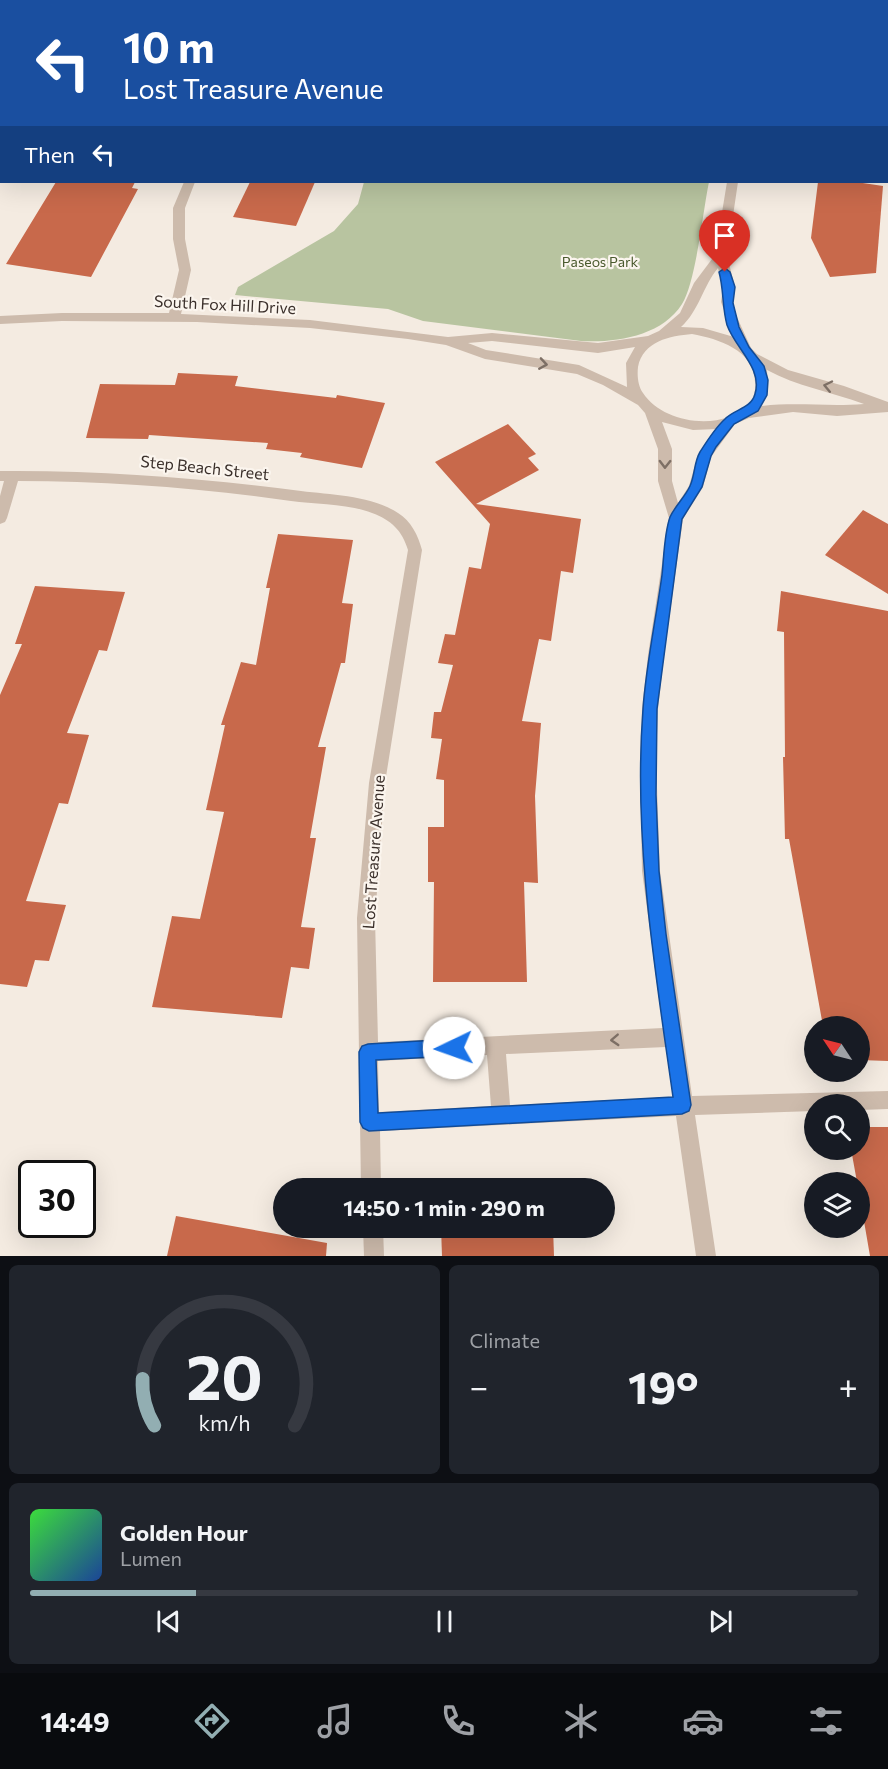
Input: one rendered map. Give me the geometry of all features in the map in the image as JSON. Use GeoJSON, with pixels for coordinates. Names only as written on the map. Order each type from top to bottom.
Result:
{"type":"FeatureCollection","features":[{"type":"Feature","properties":{"kind":"street"},"geometry":{"type":"LineString","coordinates":[[174,318],[185,270],[179,239],[179,208],[189,183]]}},
{"type":"Feature","properties":{"kind":"street"},"geometry":{"type":"LineString","coordinates":[[647,406],[676,421],[690,424],[718,424],[730,421],[753,408],[761,395],[762,380],[758,366],[734,327],[728,303],[729,287],[721,256],[733,183]]}},
{"type":"Feature","properties":{"kind":"street"},"geometry":{"type":"LineString","coordinates":[[676,518],[664,481],[665,448],[647,406],[633,389],[630,375],[632,360],[640,348],[687,314],[701,282],[721,256]]}},
{"type":"Feature","properties":{"kind":"street","name":"South Fox Hill Drive"},"geometry":{"type":"LineString","coordinates":[[0,320],[174,318],[310,324],[447,341],[485,354],[579,370],[608,382],[647,406]]}},
{"type":"Feature","properties":{"kind":"street"},"geometry":{"type":"LineString","coordinates":[[654,338],[672,332],[692,330],[712,333],[784,374],[839,388],[886,407]]}},
{"type":"Feature","properties":{"kind":"street","name":"South Fox Hill Drive"},"geometry":{"type":"LineString","coordinates":[[447,341],[492,337],[598,348],[654,338]]}},
{"type":"Feature","properties":{"kind":"street"},"geometry":{"type":"LineString","coordinates":[[743,414],[793,407],[837,411],[886,407]]}},
{"type":"Feature","properties":{"kind":"street"},"geometry":{"type":"LineString","coordinates":[[706,1256],[682,1105],[651,871],[648,760],[650,709],[656,655],[676,518],[696,487],[705,455],[730,421]]}},
{"type":"Feature","properties":{"kind":"street"},"geometry":{"type":"LineString","coordinates":[[0,518],[7,476]]}},
{"type":"Feature","properties":{"kind":"street","name":"Step Beach Street"},"geometry":{"type":"LineString","coordinates":[[7,476],[131,478],[253,489],[369,506],[387,513],[402,523]]}},
{"type":"Feature","properties":{"kind":"street","name":"Lost Treasure Avenue"},"geometry":{"type":"LineString","coordinates":[[371,1178],[366,918],[376,795],[415,550],[412,536],[402,523]]}},
{"type":"Feature","properties":{"kind":"street"},"geometry":{"type":"LineString","coordinates":[[368,1052],[673,1037]]}},
{"type":"Feature","properties":{"kind":"street"},"geometry":{"type":"LineString","coordinates":[[496,1046],[501,1114]]}},
{"type":"Feature","properties":{"kind":"street"},"geometry":{"type":"LineString","coordinates":[[369,1122],[682,1105],[888,1100]]}},
{"type":"Feature","properties":{"kind":"street"},"geometry":{"type":"LineString","coordinates":[[373,1238],[374,1256]]}},
{"type":"Feature","properties":{"kind":"green space","name":"Paseos Park"},"geometry":{"type":"Polygon","coordinates":[[[364,183],[709,183],[695,263],[682,304],[663,324],[623,339],[581,341],[423,321],[388,309],[235,295],[238,287],[334,231],[358,204],[364,183]]]}},
{"type":"Feature","properties":{"kind":"building"},"geometry":{"type":"Polygon","coordinates":[[[55,183],[134,183],[132,188],[138,189],[91,277],[6,264],[55,183]]]}},
{"type":"Feature","properties":{"kind":"building"},"geometry":{"type":"Polygon","coordinates":[[[250,183],[315,183],[296,226],[233,217],[250,183]]]}},
{"type":"Feature","properties":{"kind":"building"},"geometry":{"type":"Polygon","coordinates":[[[818,183],[863,183],[883,186],[876,273],[830,277],[811,238],[818,183]]]}},
{"type":"Feature","properties":{"kind":"building"},"geometry":{"type":"Polygon","coordinates":[[[178,373],[238,376],[235,386],[336,398],[337,395],[385,403],[362,468],[300,457],[302,453],[266,449],[268,443],[149,435],[148,439],[86,438],[100,384],[175,385],[178,373]]]}},
{"type":"Feature","properties":{"kind":"building"},"geometry":{"type":"Polygon","coordinates":[[[508,424],[536,454],[528,458],[539,470],[476,504],[581,519],[573,573],[561,571],[551,641],[539,639],[522,721],[541,723],[535,796],[538,883],[524,882],[527,982],[433,982],[434,882],[428,882],[428,827],[444,827],[444,780],[436,779],[442,739],[431,738],[434,712],[441,712],[453,665],[438,663],[445,634],[455,635],[469,567],[481,569],[490,524],[435,462],[508,424]]]}},
{"type":"Feature","properties":{"kind":"building"},"geometry":{"type":"Polygon","coordinates":[[[863,510],[888,524],[888,594],[825,555],[863,510]]]}},
{"type":"Feature","properties":{"kind":"building"},"geometry":{"type":"Polygon","coordinates":[[[278,534],[353,540],[342,603],[353,604],[345,663],[341,663],[318,747],[326,747],[310,838],[316,838],[301,927],[315,928],[309,969],[291,967],[282,1018],[152,1007],[172,916],[200,919],[224,812],[206,810],[225,725],[221,725],[241,662],[256,665],[270,588],[266,588],[278,534]]]}},
{"type":"Feature","properties":{"kind":"building"},"geometry":{"type":"Polygon","coordinates":[[[35,586],[125,592],[107,651],[99,650],[67,733],[89,735],[68,804],[59,803],[26,901],[66,905],[49,961],[35,960],[27,987],[0,984],[0,695],[22,644],[15,644],[35,586]]]}},
{"type":"Feature","properties":{"kind":"building"},"geometry":{"type":"Polygon","coordinates":[[[781,591],[888,611],[888,1061],[870,1060],[870,1016],[821,1016],[789,839],[785,839],[784,632],[777,631],[781,591]]]}},
{"type":"Feature","properties":{"kind":"building"},"geometry":{"type":"Polygon","coordinates":[[[870,1127],[888,1127],[888,1256],[870,1256],[867,1238],[870,1238],[870,1172],[855,1172],[853,1160],[870,1160],[870,1127]]]}},
{"type":"Feature","properties":{"kind":"building"},"geometry":{"type":"Polygon","coordinates":[[[176,1216],[273,1233],[273,1238],[299,1238],[327,1243],[326,1256],[167,1256],[176,1216]]]}},
{"type":"Feature","properties":{"kind":"building"},"geometry":{"type":"Polygon","coordinates":[[[441,1238],[553,1238],[554,1256],[442,1256],[441,1238]]]}},
{"type":"Feature","properties":{"kind":"route"},"geometry":{"type":"LineString","coordinates":[[454,1048],[368,1052],[369,1122],[682,1105],[651,871],[648,812],[650,709],[676,518],[696,487],[705,455],[712,444],[730,421],[753,408],[761,395],[762,380],[758,366],[745,349],[734,327],[728,303],[729,287],[725,272]]}}]}
